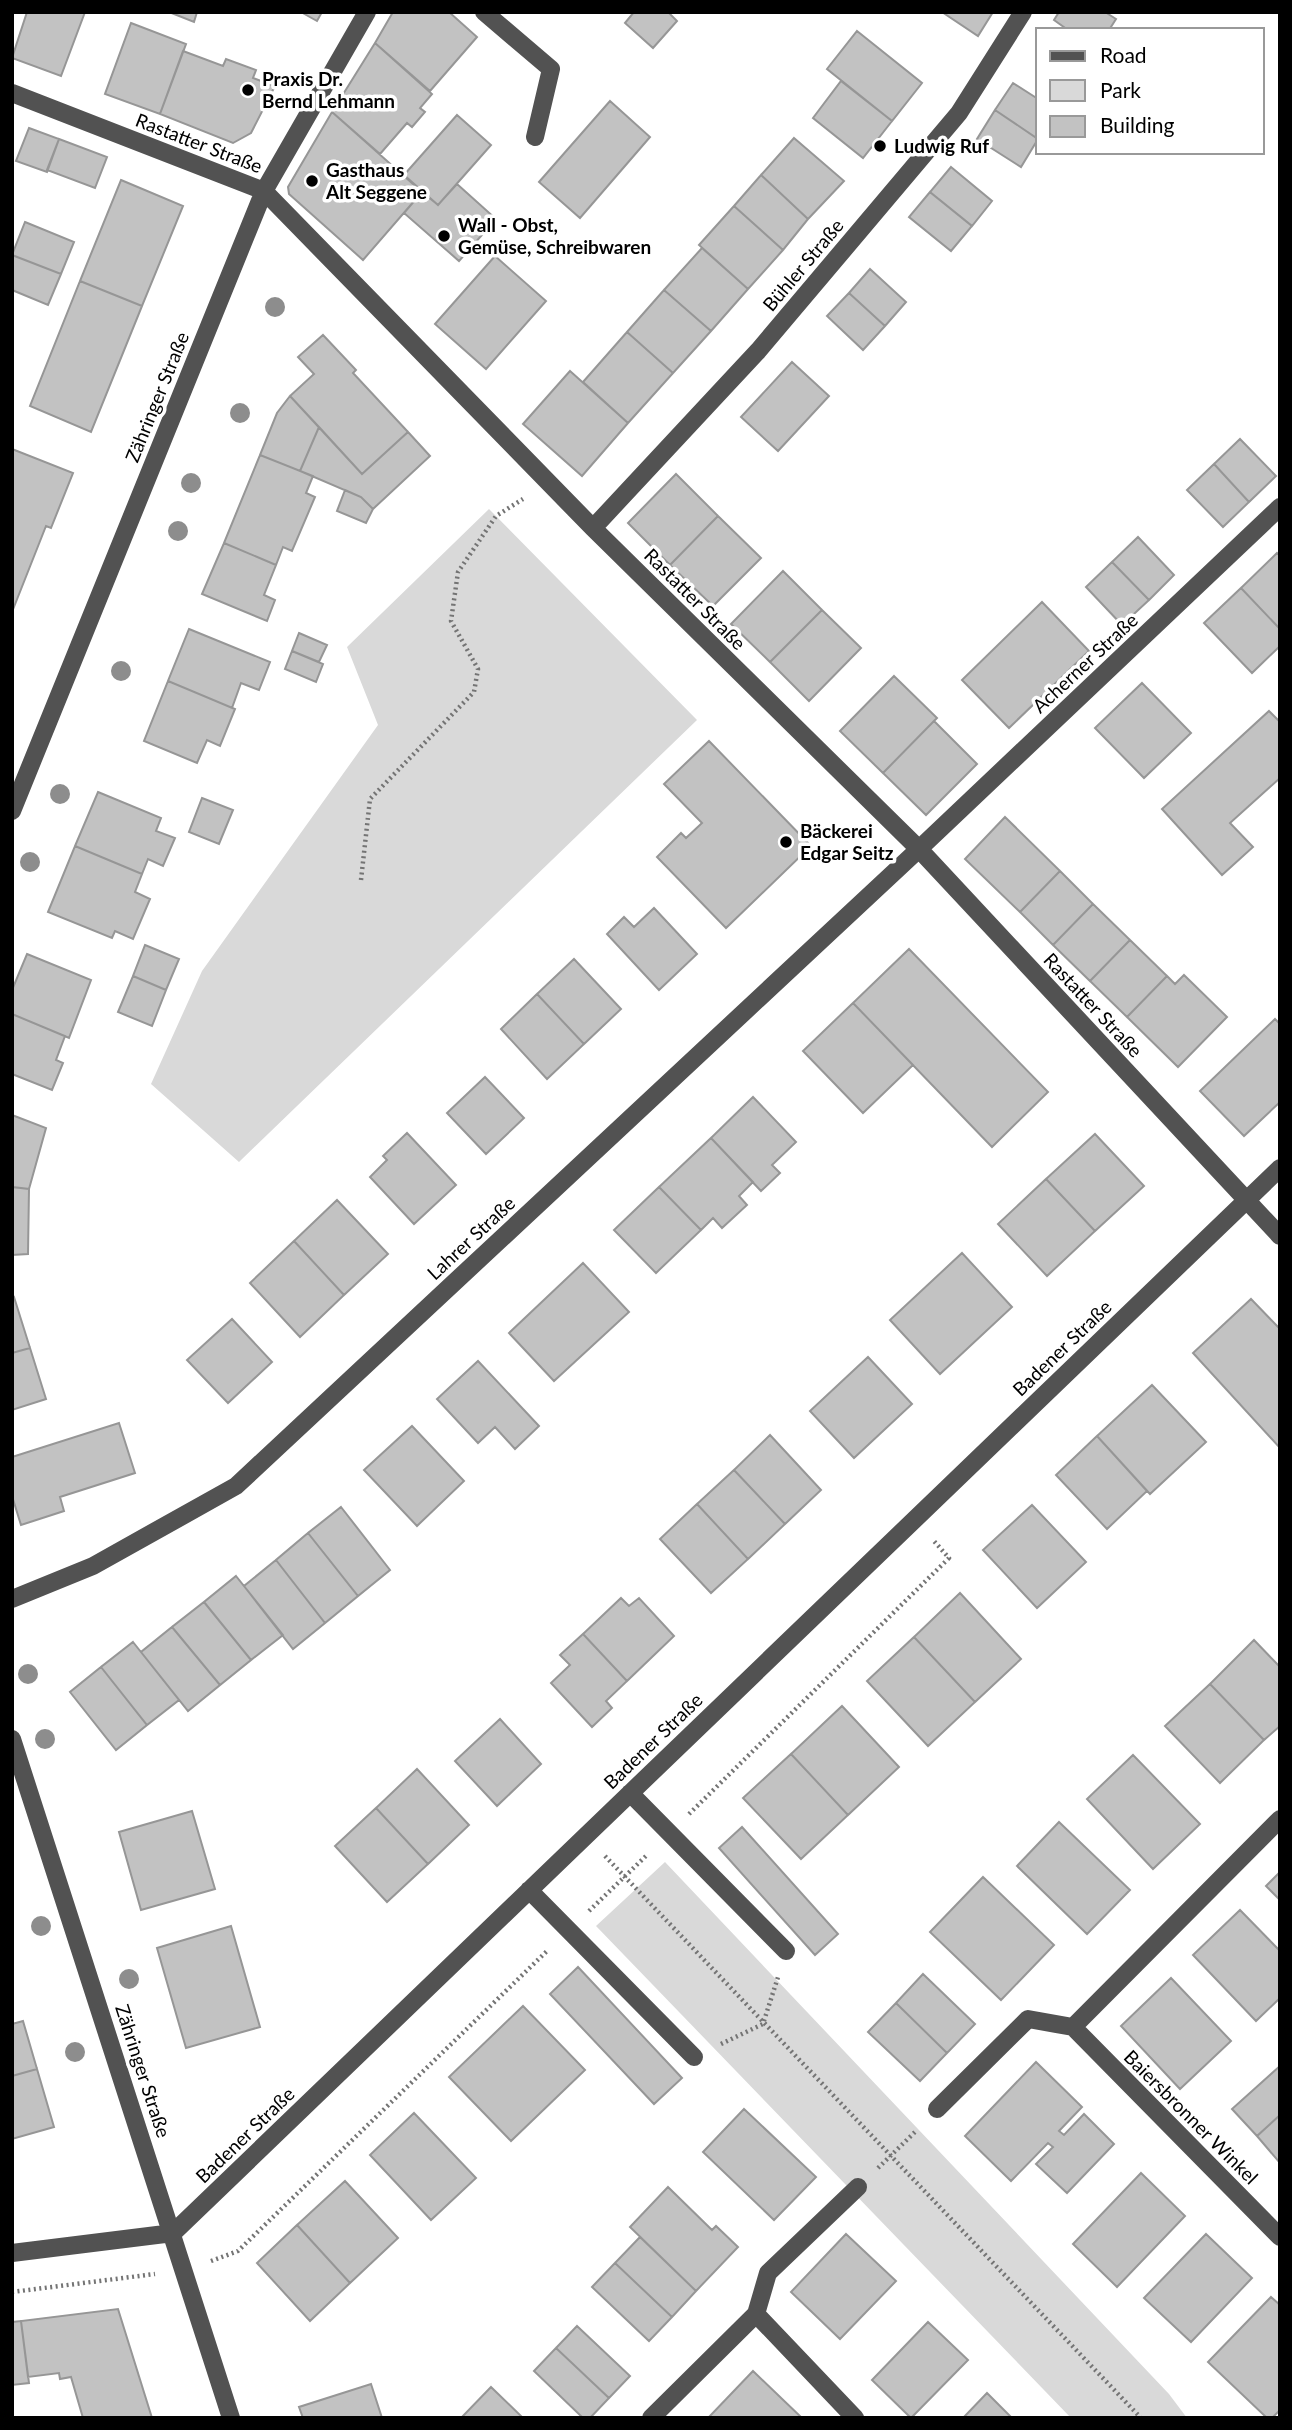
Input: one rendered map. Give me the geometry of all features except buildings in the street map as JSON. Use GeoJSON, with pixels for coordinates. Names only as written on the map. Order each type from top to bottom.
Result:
{"type":"FeatureCollection","features":[{"type":"Feature","properties":{"kind":"street","name":"Zähringer Straße"},"geometry":{"type":"LineString","coordinates":[[12,811],[264,191],[367,12]]}},
{"type":"Feature","properties":{"kind":"street"},"geometry":{"type":"LineString","coordinates":[[484,12],[551,69],[536,137]]}},
{"type":"Feature","properties":{"kind":"street","name":"Bühler Straße"},"geometry":{"type":"LineString","coordinates":[[593,528],[758,351],[959,113],[1023,12]]}},
{"type":"Feature","properties":{"kind":"street","name":"Rastatter Straße"},"geometry":{"type":"LineString","coordinates":[[12,93],[264,191],[593,528],[919,849],[1280,1236]]}},
{"type":"Feature","properties":{"kind":"street","name":"Acherner Straße"},"geometry":{"type":"LineString","coordinates":[[919,849],[1280,507]]}},
{"type":"Feature","properties":{"kind":"street","name":"Lahrer Straße"},"geometry":{"type":"LineString","coordinates":[[12,1599],[93,1566],[236,1486],[919,849]]}},
{"type":"Feature","properties":{"kind":"street","name":"Badener Straße"},"geometry":{"type":"LineString","coordinates":[[173,2233],[1280,1168]]}},
{"type":"Feature","properties":{"kind":"street","name":"Zähringer Straße"},"geometry":{"type":"LineString","coordinates":[[12,1739],[185,2270],[230,2418]]}},
{"type":"Feature","properties":{"kind":"street"},"geometry":{"type":"LineString","coordinates":[[630,1793],[786,1951]]}},
{"type":"Feature","properties":{"kind":"street"},"geometry":{"type":"LineString","coordinates":[[937,2109],[1028,2019],[1073,2027],[1280,1819]]}},
{"type":"Feature","properties":{"kind":"street"},"geometry":{"type":"LineString","coordinates":[[529,1890],[694,2057]]}},
{"type":"Feature","properties":{"kind":"street","name":"Baiersbronner Winkel"},"geometry":{"type":"LineString","coordinates":[[1073,2027],[1280,2237]]}},
{"type":"Feature","properties":{"kind":"street"},"geometry":{"type":"LineString","coordinates":[[651,2418],[757,2314],[768,2273],[858,2187]]}},
{"type":"Feature","properties":{"kind":"street"},"geometry":{"type":"LineString","coordinates":[[12,2253],[173,2233]]}},
{"type":"Feature","properties":{"kind":"street"},"geometry":{"type":"LineString","coordinates":[[757,2314],[855,2418]]}},
{"type":"Feature","properties":{"kind":"path"},"geometry":{"type":"LineString","coordinates":[[361,880],[370,799],[474,692],[478,670],[451,621],[458,572],[496,516],[549,482]]}},
{"type":"Feature","properties":{"kind":"path"},"geometry":{"type":"LineString","coordinates":[[12,2292],[185,2270],[238,2251],[949,1558],[915,1519]]}},
{"type":"Feature","properties":{"kind":"path"},"geometry":{"type":"LineString","coordinates":[[586,1836],[1141,2418]]}},
{"type":"Feature","properties":{"kind":"path"},"geometry":{"type":"LineString","coordinates":[[694,2057],[763,2024],[786,1951]]}},
{"type":"Feature","properties":{"kind":"path"},"geometry":{"type":"LineString","coordinates":[[890,2156],[937,2109]]}},
{"type":"Feature","properties":{"kind":"green space"},"geometry":{"type":"Polygon","coordinates":[[[489,509],[697,720],[239,1162],[151,1084],[202,971],[378,725],[347,647],[489,509]]]}},
{"type":"Feature","properties":{"kind":"green space"},"geometry":{"type":"Polygon","coordinates":[[[665,1862],[1169,2394],[1187,2418],[1071,2418],[596,1926],[665,1862]]]}},
{"type":"Feature","properties":{"kind":"place","name":"Praxis Dr. Bernd Lehmann"},"geometry":{"type":"Point","coordinates":[248,90]}},
{"type":"Feature","properties":{"kind":"place","name":"Ludwig Ruf"},"geometry":{"type":"Point","coordinates":[880,146]}},
{"type":"Feature","properties":{"kind":"place","name":"Gasthaus Alt Seggene"},"geometry":{"type":"Point","coordinates":[312,181]}},
{"type":"Feature","properties":{"kind":"place","name":"Wall - Obst, Gemüse, Schreibwaren"},"geometry":{"type":"Point","coordinates":[444,236]}},
{"type":"Feature","properties":{"kind":"place","name":"Bäckerei Edgar Seitz"},"geometry":{"type":"Point","coordinates":[786,842]}}]}
